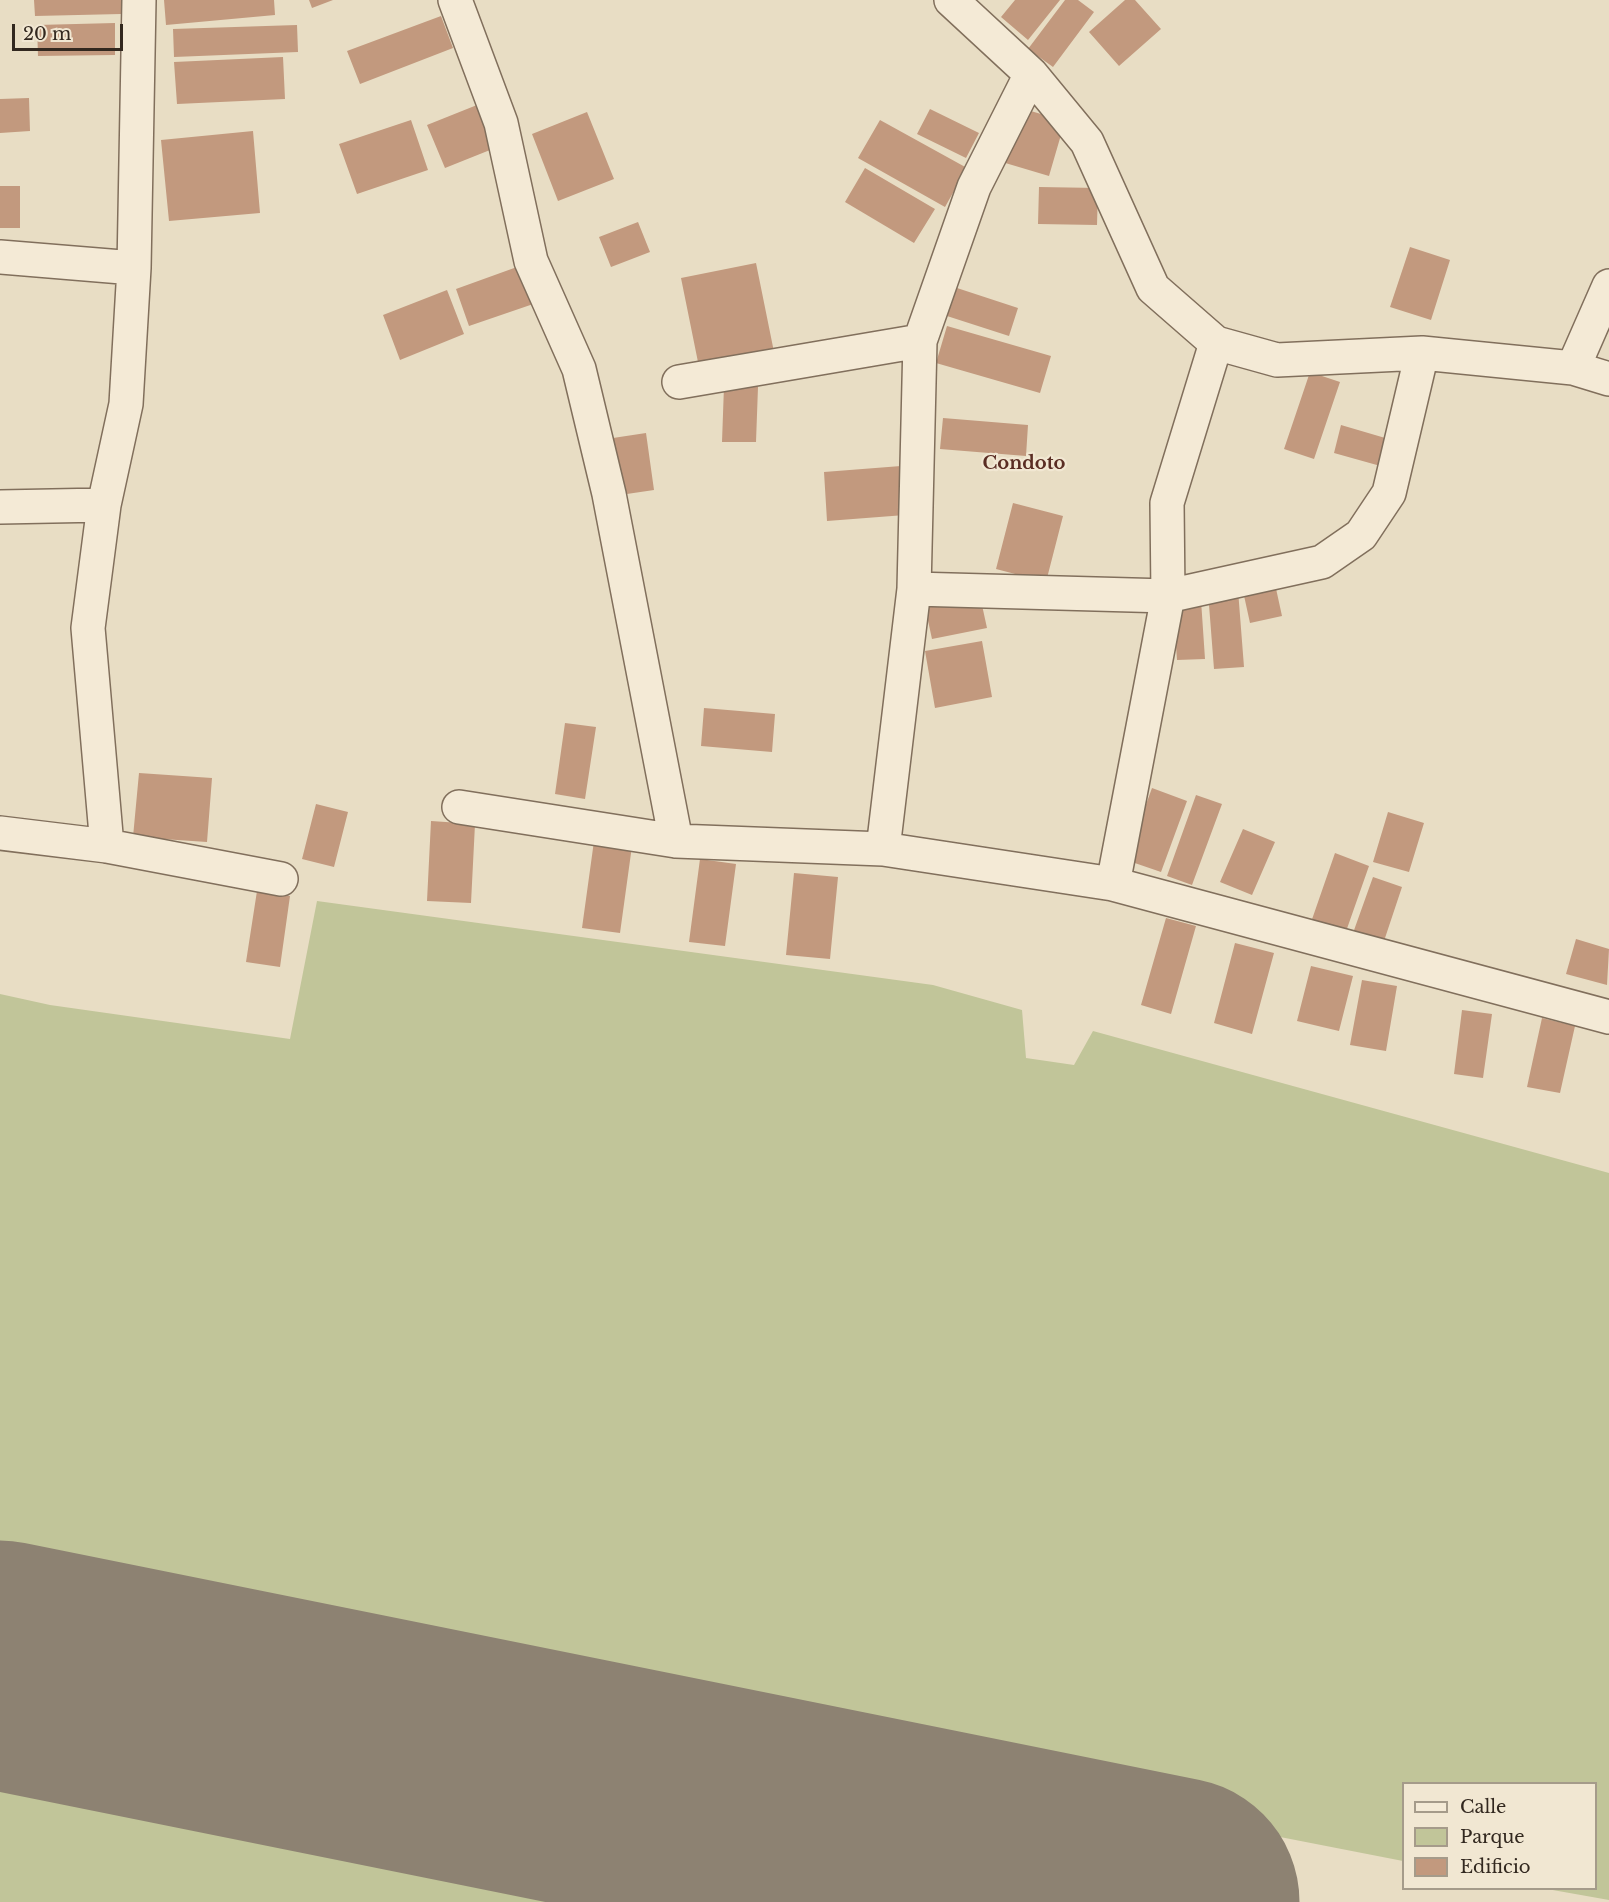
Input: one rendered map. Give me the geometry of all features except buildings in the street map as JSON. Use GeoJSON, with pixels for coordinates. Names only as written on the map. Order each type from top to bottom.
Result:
{"type":"FeatureCollection","features":[{"type":"Feature","properties":{"kind":"street"},"geometry":{"type":"LineString","coordinates":[[107,846],[88,628],[104,505],[126,404],[134,268],[139,0]]}},
{"type":"Feature","properties":{"kind":"street"},"geometry":{"type":"LineString","coordinates":[[456,0],[501,123],[531,261],[579,369],[609,494],[676,841]]}},
{"type":"Feature","properties":{"kind":"street"},"geometry":{"type":"LineString","coordinates":[[951,0],[1031,74],[1087,142],[1153,288],[1216,343],[1277,360],[1422,353],[1573,368],[1609,379]]}},
{"type":"Feature","properties":{"kind":"street"},"geometry":{"type":"LineString","coordinates":[[883,849],[914,589],[920,341],[974,187],[1031,74]]}},
{"type":"Feature","properties":{"kind":"street"},"geometry":{"type":"LineString","coordinates":[[0,257],[134,268]]}},
{"type":"Feature","properties":{"kind":"street"},"geometry":{"type":"LineString","coordinates":[[1573,368],[1609,286]]}},
{"type":"Feature","properties":{"kind":"street"},"geometry":{"type":"LineString","coordinates":[[680,382],[920,341]]}},
{"type":"Feature","properties":{"kind":"street"},"geometry":{"type":"LineString","coordinates":[[1113,884],[1168,596],[1167,503],[1216,343]]}},
{"type":"Feature","properties":{"kind":"street"},"geometry":{"type":"LineString","coordinates":[[914,589],[1168,596],[1322,562],[1361,535],[1389,493],[1422,353]]}},
{"type":"Feature","properties":{"kind":"street"},"geometry":{"type":"LineString","coordinates":[[0,507],[104,505]]}},
{"type":"Feature","properties":{"kind":"street"},"geometry":{"type":"LineString","coordinates":[[459,807],[676,841],[883,849],[1113,884],[1609,1016]]}},
{"type":"Feature","properties":{"kind":"street"},"geometry":{"type":"LineString","coordinates":[[0,833],[107,846],[281,879]]}},
{"type":"Feature","properties":{"kind":"green space"},"geometry":{"type":"Polygon","coordinates":[[[317,901],[933,985],[1022,1010],[1026,1058],[1074,1065],[1093,1031],[1609,1173],[1609,1900],[1553,1890],[1597,1890],[1597,1782],[1402,1782],[1402,1861],[0,1587],[0,994],[50,1005],[290,1039],[317,901]]]}},
{"type":"Feature","properties":{"kind":"green space"},"geometry":{"type":"Polygon","coordinates":[[[0,1783],[601,1902],[0,1902],[0,1783]]]}},
{"type":"Feature","properties":{"kind":"runway"},"geometry":{"type":"LineString","coordinates":[[0,1665],[1175,1902]]}},
{"type":"Feature","properties":{"kind":"district","name":"Condoto"},"geometry":{"type":"Point","coordinates":[1024,464]}}]}
